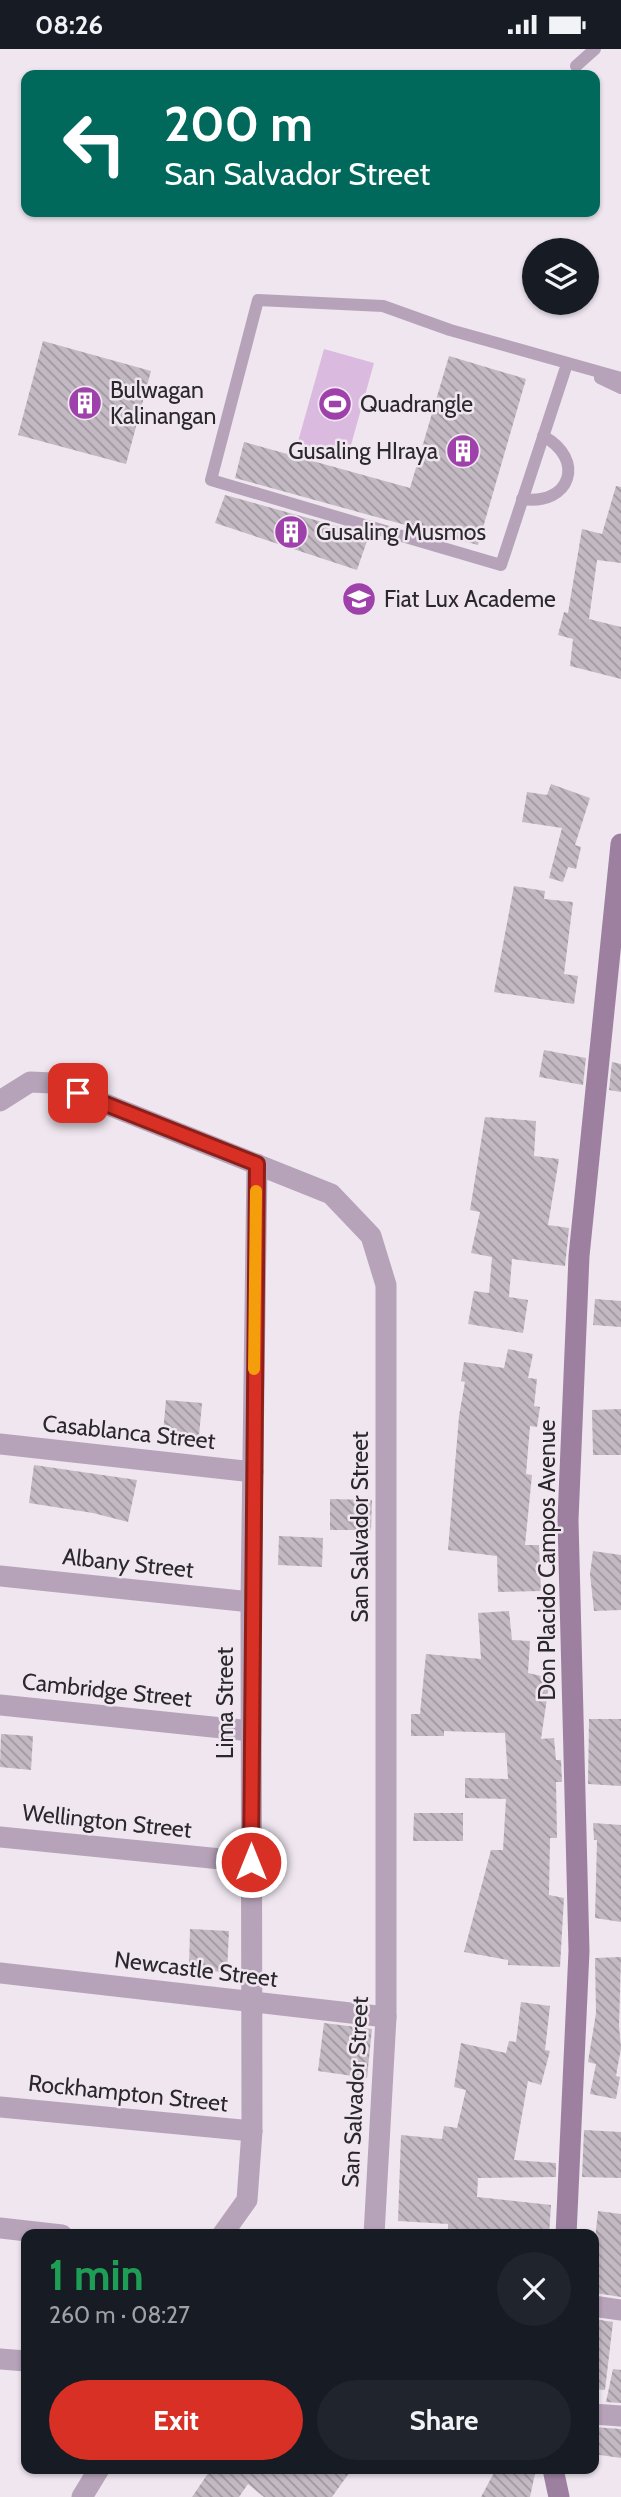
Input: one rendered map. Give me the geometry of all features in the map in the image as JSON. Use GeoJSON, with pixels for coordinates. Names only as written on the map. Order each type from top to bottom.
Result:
{"type":"FeatureCollection","features":[{"type":"Feature","properties":{"kind":"main road","name":"Don Placido Campos Avenue"},"geometry":{"type":"LineString","coordinates":[[566,2229],[579,1951],[569,1492],[579,1256],[621,844]]}},
{"type":"Feature","properties":{"kind":"main road"},"geometry":{"type":"LineString","coordinates":[[554,2474],[559,2497]]}},
{"type":"Feature","properties":{"kind":"street","name":"San Salvador Street"},"geometry":{"type":"LineString","coordinates":[[0,1101],[30,1082],[53,1083],[331,1195],[371,1236],[386,1285],[386,2017],[374,2229]]}},
{"type":"Feature","properties":{"kind":"street","name":"Lima Street"},"geometry":{"type":"LineString","coordinates":[[226,2229],[247,2200],[252,2131],[251,1601],[257,1164]]}},
{"type":"Feature","properties":{"kind":"street","name":"Casablanca Street"},"geometry":{"type":"LineString","coordinates":[[0,1444],[253,1472]]}},
{"type":"Feature","properties":{"kind":"street","name":"Albany Street"},"geometry":{"type":"LineString","coordinates":[[0,1576],[251,1601]]}},
{"type":"Feature","properties":{"kind":"street","name":"Cambridge Street"},"geometry":{"type":"LineString","coordinates":[[0,1705],[251,1731]]}},
{"type":"Feature","properties":{"kind":"street","name":"Wellington Street"},"geometry":{"type":"LineString","coordinates":[[0,1837],[251,1862]]}},
{"type":"Feature","properties":{"kind":"street","name":"Newcastle Street"},"geometry":{"type":"LineString","coordinates":[[0,1973],[386,2017]]}},
{"type":"Feature","properties":{"kind":"street","name":"Rockhampton Street"},"geometry":{"type":"LineString","coordinates":[[0,2106],[252,2131]]}},
{"type":"Feature","properties":{"kind":"street"},"geometry":{"type":"LineString","coordinates":[[0,2228],[21,2230]]}},
{"type":"Feature","properties":{"kind":"street"},"geometry":{"type":"LineString","coordinates":[[599,2307],[621,2310]]}},
{"type":"Feature","properties":{"kind":"street"},"geometry":{"type":"LineString","coordinates":[[0,2359],[21,2361]]}},
{"type":"Feature","properties":{"kind":"street"},"geometry":{"type":"LineString","coordinates":[[599,2414],[621,2416]]}},
{"type":"Feature","properties":{"kind":"street"},"geometry":{"type":"LineString","coordinates":[[88,2496],[97,2474]]}},
{"type":"Feature","properties":{"kind":"lane"},"geometry":{"type":"LineString","coordinates":[[576,66],[595,49]]}},
{"type":"Feature","properties":{"kind":"lane"},"geometry":{"type":"LineString","coordinates":[[567,364],[501,565],[211,480],[258,300],[383,306],[450,330],[621,378]]}},
{"type":"Feature","properties":{"kind":"lane"},"geometry":{"type":"LineString","coordinates":[[567,364],[621,388]]}},
{"type":"Feature","properties":{"kind":"lane"},"geometry":{"type":"LineString","coordinates":[[523,499],[541,502],[557,494],[568,479],[568,461],[559,445],[543,436]]}},
{"type":"Feature","properties":{"kind":"shaded area","name":"Quadrangle"},"geometry":{"type":"Polygon","coordinates":[[[324,349],[374,363],[347,459],[297,445],[324,349]]]}},
{"type":"Feature","properties":{"kind":"building","name":"Bulwagan Kalinangan"},"geometry":{"type":"Polygon","coordinates":[[[43,341],[151,371],[126,464],[18,435],[43,341]]]}},
{"type":"Feature","properties":{"kind":"building","name":"Gusaling HIraya"},"geometry":{"type":"Polygon","coordinates":[[[449,356],[526,379],[478,545],[235,478],[244,442],[410,488],[449,356]]]}},
{"type":"Feature","properties":{"kind":"building"},"geometry":{"type":"Polygon","coordinates":[[[616,486],[621,487],[621,563],[597,560],[589,619],[621,627],[621,679],[570,666],[573,639],[558,635],[564,612],[568,613],[582,529],[602,534],[616,486]]]}},
{"type":"Feature","properties":{"kind":"building","name":"Gusaling Musmos"},"geometry":{"type":"Polygon","coordinates":[[[225,495],[369,535],[357,570],[215,523],[225,495]]]}},
{"type":"Feature","properties":{"kind":"building"},"geometry":{"type":"Polygon","coordinates":[[[551,784],[590,798],[575,845],[581,847],[576,869],[568,867],[563,882],[549,878],[562,828],[522,822],[527,792],[547,795],[551,784]]]}},
{"type":"Feature","properties":{"kind":"building"},"geometry":{"type":"Polygon","coordinates":[[[514,886],[545,891],[544,899],[573,902],[564,974],[578,976],[574,1004],[494,992],[514,886]]]}},
{"type":"Feature","properties":{"kind":"building"},"geometry":{"type":"Polygon","coordinates":[[[544,1050],[586,1058],[583,1085],[539,1077],[544,1050]]]}},
{"type":"Feature","properties":{"kind":"building"},"geometry":{"type":"Polygon","coordinates":[[[612,1062],[621,1064],[621,1092],[609,1090],[612,1062]]]}},
{"type":"Feature","properties":{"kind":"building"},"geometry":{"type":"Polygon","coordinates":[[[485,1117],[536,1121],[534,1156],[559,1159],[548,1225],[569,1228],[565,1266],[512,1259],[509,1297],[528,1300],[523,1333],[468,1324],[474,1291],[489,1293],[492,1257],[471,1253],[480,1212],[470,1210],[485,1117]]]}},
{"type":"Feature","properties":{"kind":"building"},"geometry":{"type":"Polygon","coordinates":[[[595,1299],[621,1301],[621,1327],[593,1325],[595,1299]]]}},
{"type":"Feature","properties":{"kind":"building"},"geometry":{"type":"Polygon","coordinates":[[[508,1349],[533,1354],[528,1378],[537,1379],[534,1406],[540,1407],[537,1427],[530,1426],[526,1474],[532,1475],[525,1545],[539,1545],[541,1591],[498,1592],[497,1556],[448,1550],[459,1416],[465,1382],[461,1381],[464,1362],[504,1368],[508,1349]]]}},
{"type":"Feature","properties":{"kind":"building"},"geometry":{"type":"Polygon","coordinates":[[[166,1400],[202,1403],[199,1436],[163,1433],[166,1400]]]}},
{"type":"Feature","properties":{"kind":"building"},"geometry":{"type":"Polygon","coordinates":[[[621,1409],[621,1455],[593,1455],[592,1410],[621,1409]]]}},
{"type":"Feature","properties":{"kind":"building"},"geometry":{"type":"Polygon","coordinates":[[[34,1465],[137,1480],[128,1522],[93,1513],[29,1503],[34,1465]]]}},
{"type":"Feature","properties":{"kind":"building"},"geometry":{"type":"Polygon","coordinates":[[[330,1499],[372,1500],[371,1530],[330,1530],[330,1499]]]}},
{"type":"Feature","properties":{"kind":"building"},"geometry":{"type":"Polygon","coordinates":[[[279,1536],[323,1538],[322,1567],[278,1565],[279,1536]]]}},
{"type":"Feature","properties":{"kind":"building"},"geometry":{"type":"Polygon","coordinates":[[[593,1551],[621,1555],[621,1610],[594,1611],[590,1574],[593,1551]]]}},
{"type":"Feature","properties":{"kind":"building"},"geometry":{"type":"Polygon","coordinates":[[[509,1611],[512,1640],[530,1641],[528,1673],[550,1678],[541,1739],[554,1738],[556,1760],[561,1760],[562,1782],[556,1782],[557,1838],[550,1838],[549,1895],[564,1898],[560,1967],[508,1965],[508,1960],[464,1952],[491,1850],[503,1850],[506,1799],[465,1798],[465,1778],[508,1779],[505,1733],[444,1731],[444,1736],[411,1736],[411,1714],[420,1714],[426,1654],[481,1659],[478,1613],[509,1611]]]}},
{"type":"Feature","properties":{"kind":"building"},"geometry":{"type":"Polygon","coordinates":[[[589,1719],[621,1719],[621,1786],[588,1784],[589,1719]]]}},
{"type":"Feature","properties":{"kind":"building"},"geometry":{"type":"Polygon","coordinates":[[[1,1734],[33,1736],[31,1770],[0,1767],[1,1734]]]}},
{"type":"Feature","properties":{"kind":"building"},"geometry":{"type":"Polygon","coordinates":[[[414,1813],[463,1813],[463,1841],[413,1841],[414,1813]]]}},
{"type":"Feature","properties":{"kind":"building"},"geometry":{"type":"Polygon","coordinates":[[[593,1823],[621,1825],[621,1922],[595,1918],[597,1840],[594,1840],[593,1823]]]}},
{"type":"Feature","properties":{"kind":"building"},"geometry":{"type":"Polygon","coordinates":[[[190,1929],[229,1931],[227,1972],[189,1970],[190,1929]]]}},
{"type":"Feature","properties":{"kind":"building"},"geometry":{"type":"Polygon","coordinates":[[[621,1957],[621,2048],[616,2076],[620,2077],[616,2099],[590,2094],[596,2064],[588,2062],[596,2013],[595,1958],[621,1957]]]}},
{"type":"Feature","properties":{"kind":"building"},"geometry":{"type":"Polygon","coordinates":[[[521,2002],[550,2006],[545,2050],[550,2051],[541,2085],[528,2081],[514,2160],[556,2163],[556,2177],[478,2178],[477,2197],[551,2205],[549,2229],[448,2229],[448,2224],[398,2221],[401,2135],[442,2139],[444,2126],[457,2128],[466,2090],[454,2087],[461,2043],[506,2053],[509,2041],[516,2042],[521,2002]]]}},
{"type":"Feature","properties":{"kind":"building"},"geometry":{"type":"Polygon","coordinates":[[[324,2023],[372,2029],[367,2078],[318,2071],[324,2023]]]}},
{"type":"Feature","properties":{"kind":"building"},"geometry":{"type":"Polygon","coordinates":[[[584,2130],[621,2132],[621,2178],[582,2177],[584,2130]]]}},
{"type":"Feature","properties":{"kind":"building"},"geometry":{"type":"Polygon","coordinates":[[[598,2211],[621,2214],[621,2297],[599,2294],[599,2229],[596,2229],[598,2211]]]}},
{"type":"Feature","properties":{"kind":"building"},"geometry":{"type":"Polygon","coordinates":[[[599,2320],[613,2322],[605,2390],[599,2390],[599,2320]]]}},
{"type":"Feature","properties":{"kind":"building"},"geometry":{"type":"Polygon","coordinates":[[[613,2369],[621,2370],[621,2403],[606,2402],[613,2369]]]}},
{"type":"Feature","properties":{"kind":"building"},"geometry":{"type":"Polygon","coordinates":[[[599,2427],[621,2429],[621,2458],[599,2455],[599,2427]]]}},
{"type":"Feature","properties":{"kind":"building"},"geometry":{"type":"Polygon","coordinates":[[[208,2474],[348,2474],[332,2497],[264,2497],[248,2484],[239,2497],[192,2497],[208,2474]]]}},
{"type":"Feature","properties":{"kind":"building"},"geometry":{"type":"Polygon","coordinates":[[[493,2474],[535,2474],[530,2497],[481,2497],[493,2474]]]}},
{"type":"Feature","properties":{"kind":"slow traffic"},"geometry":{"type":"LineString","coordinates":[[254,1369],[256,1191]]}},
{"type":"Feature","properties":{"kind":"place","name":"Bulwagan Kalinangan"},"geometry":{"type":"Point","coordinates":[85,403]}},
{"type":"Feature","properties":{"kind":"place","name":"Quadrangle"},"geometry":{"type":"Point","coordinates":[335,404]}},
{"type":"Feature","properties":{"kind":"place","name":"Gusaling HIraya"},"geometry":{"type":"Point","coordinates":[463,451]}},
{"type":"Feature","properties":{"kind":"place","name":"Gusaling Musmos"},"geometry":{"type":"Point","coordinates":[291,532]}},
{"type":"Feature","properties":{"kind":"place","name":"Fiat Lux Academe"},"geometry":{"type":"Point","coordinates":[359,599]}},
{"type":"Feature","properties":{"kind":"route"},"geometry":{"type":"LineString","coordinates":[[78,1093],[257,1164],[251,1601],[251,1862]]}}]}
